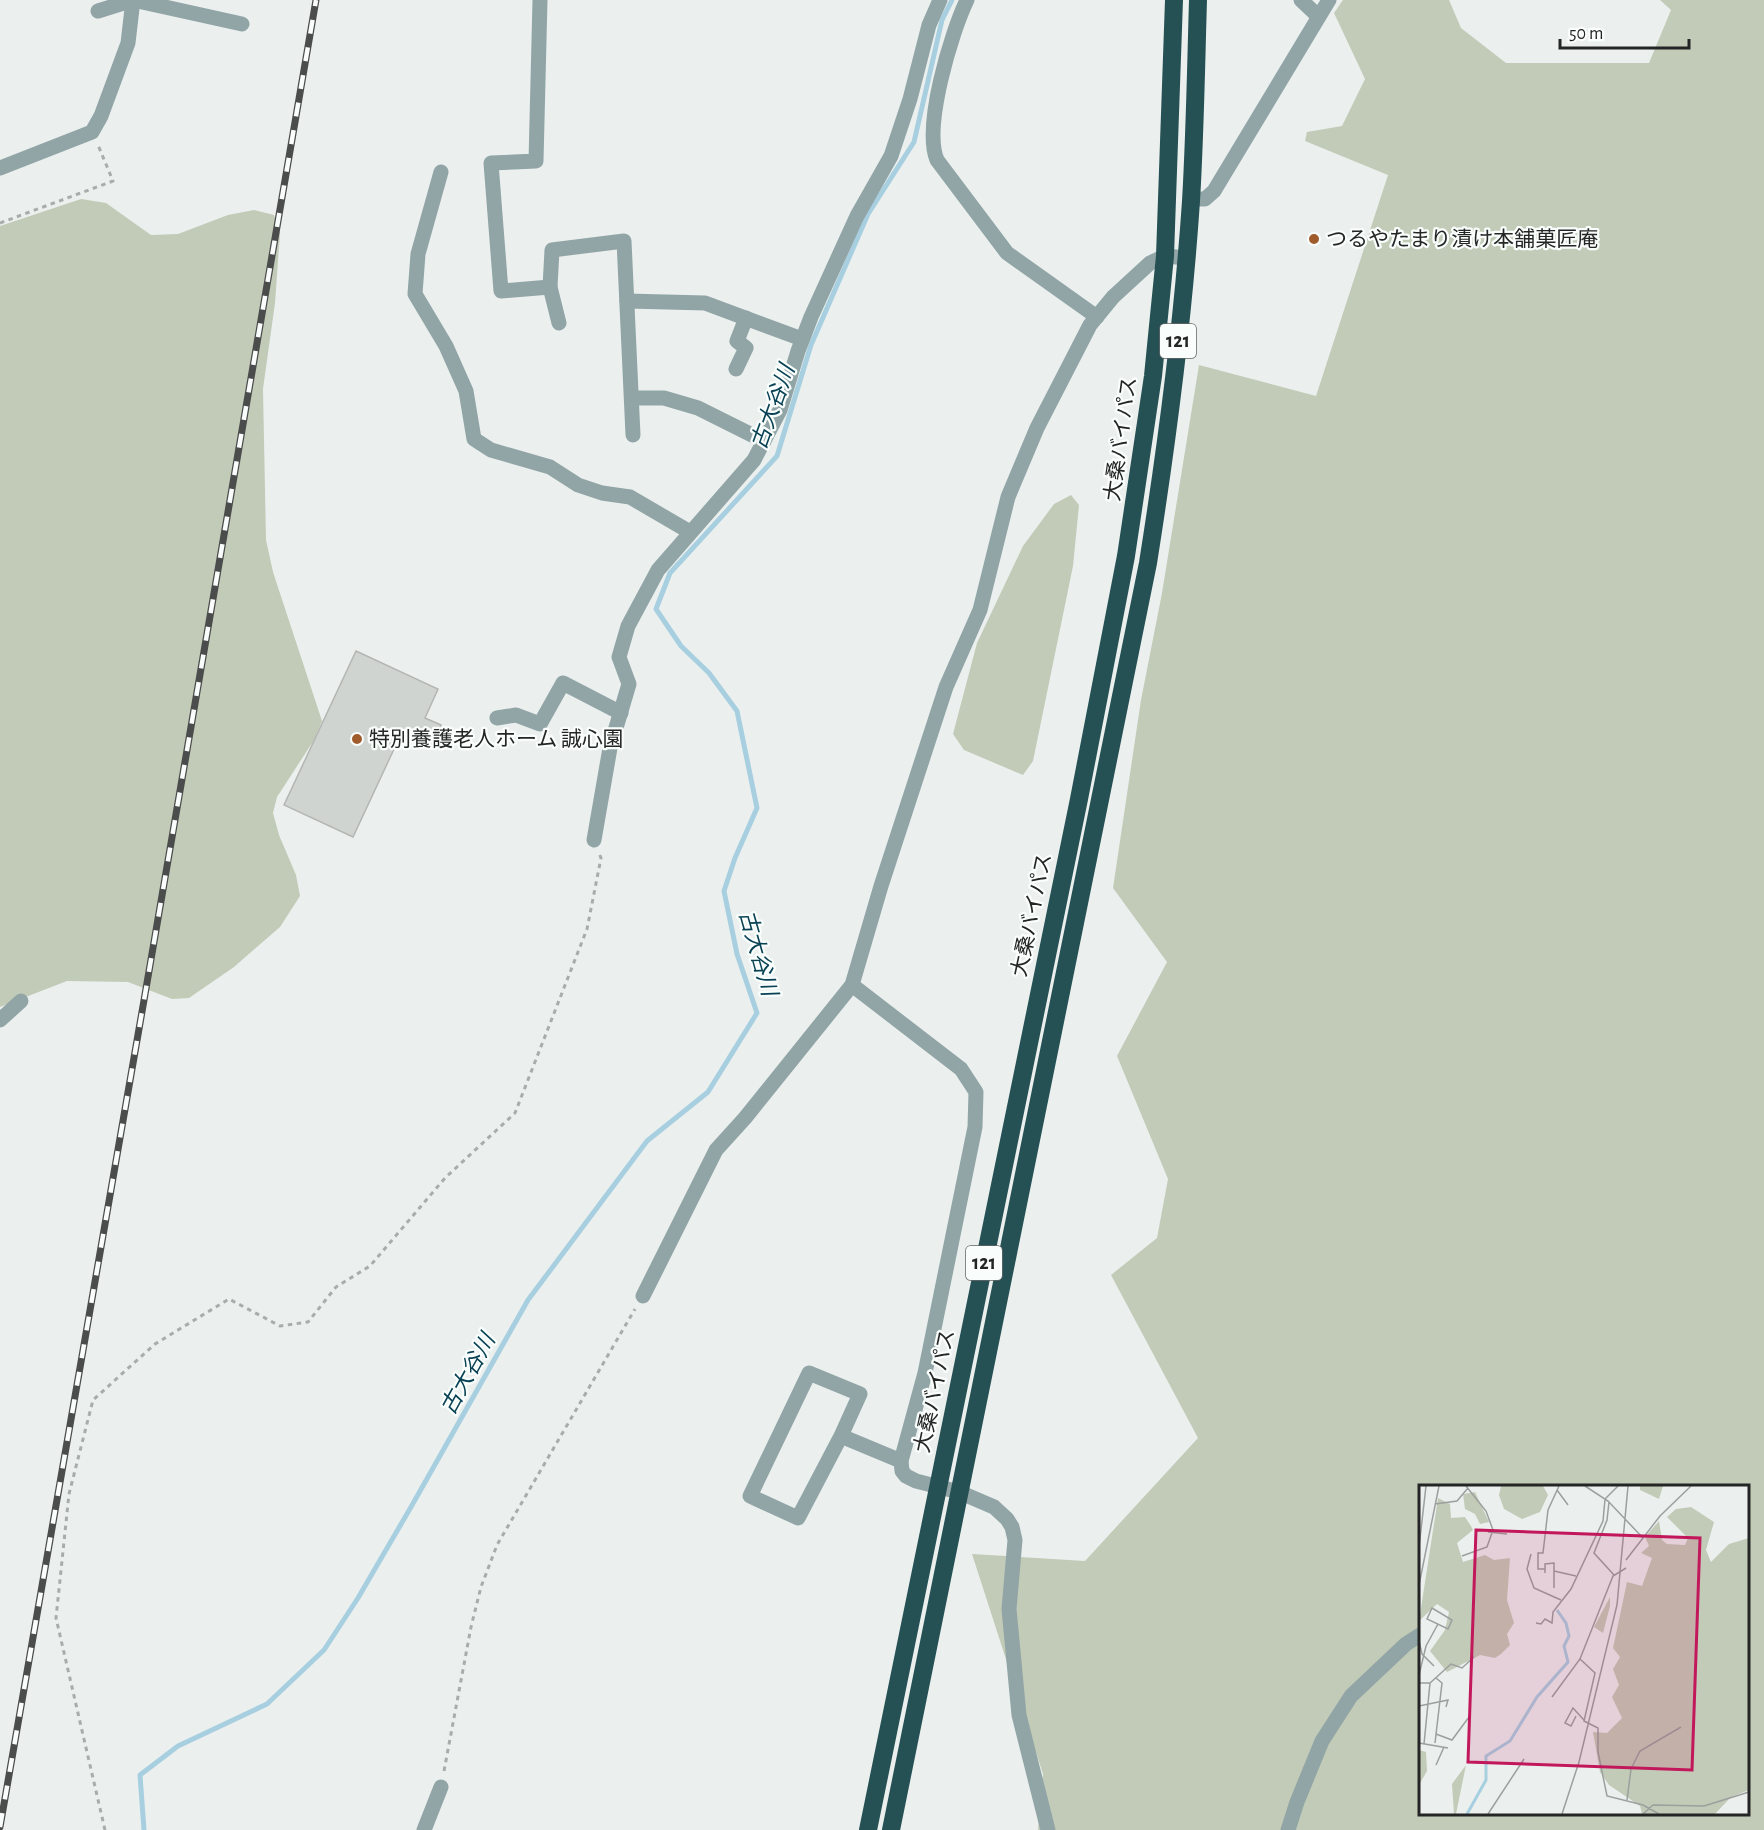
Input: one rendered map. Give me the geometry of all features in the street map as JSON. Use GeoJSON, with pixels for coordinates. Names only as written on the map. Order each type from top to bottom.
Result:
{"type":"FeatureCollection","features":[{"type":"Feature","properties":{"kind":"highway","name":"大桑バイパス"},"geometry":{"type":"LineString","coordinates":[[868,1830],[1126,556],[1153,375],[1165,256],[1174,0]]}},
{"type":"Feature","properties":{"kind":"highway","name":"大桑バイパス"},"geometry":{"type":"LineString","coordinates":[[891,1830],[1148,563],[1164,462],[1187,258],[1198,0]]}},
{"type":"Feature","properties":{"kind":"street"},"geometry":{"type":"LineString","coordinates":[[0,168],[92,132],[128,43],[133,0]]}},
{"type":"Feature","properties":{"kind":"street"},"geometry":{"type":"LineString","coordinates":[[98,12],[133,0],[242,24]]}},
{"type":"Feature","properties":{"kind":"street"},"geometry":{"type":"LineString","coordinates":[[540,0],[536,161],[491,163],[501,291],[550,286]]}},
{"type":"Feature","properties":{"kind":"street"},"geometry":{"type":"LineString","coordinates":[[594,840],[610,748],[629,684],[619,657],[628,626],[658,570],[754,460],[780,410],[802,339],[857,216],[891,156],[910,99],[929,25],[940,0]]}},
{"type":"Feature","properties":{"kind":"street"},"geometry":{"type":"LineString","coordinates":[[967,0],[960,14],[943,71],[932,133],[933,150],[937,160],[1007,253],[1097,317]]}},
{"type":"Feature","properties":{"kind":"street"},"geometry":{"type":"LineString","coordinates":[[1301,0],[1318,16]]}},
{"type":"Feature","properties":{"kind":"street"},"geometry":{"type":"LineString","coordinates":[[1191,199],[1204,200],[1214,191],[1329,0]]}},
{"type":"Feature","properties":{"kind":"street"},"geometry":{"type":"LineString","coordinates":[[441,172],[418,254],[415,294],[446,346],[466,391],[474,439],[491,450],[550,466],[578,485],[602,493],[630,497],[690,532]]}},
{"type":"Feature","properties":{"kind":"street"},"geometry":{"type":"LineString","coordinates":[[559,323],[550,286],[552,250],[624,241],[633,435]]}},
{"type":"Feature","properties":{"kind":"street"},"geometry":{"type":"LineString","coordinates":[[643,1296],[716,1150],[852,985],[881,886],[945,687],[980,610],[1008,497],[1037,428],[1090,325],[1113,297],[1150,263],[1165,256],[1187,258]]}},
{"type":"Feature","properties":{"kind":"street"},"geometry":{"type":"LineString","coordinates":[[627,301],[705,303],[802,339]]}},
{"type":"Feature","properties":{"kind":"street"},"geometry":{"type":"LineString","coordinates":[[736,369],[746,348],[737,341],[746,318]]}},
{"type":"Feature","properties":{"kind":"street"},"geometry":{"type":"LineString","coordinates":[[633,398],[664,398],[698,408],[764,441]]}},
{"type":"Feature","properties":{"kind":"street"},"geometry":{"type":"LineString","coordinates":[[497,718],[516,716],[540,724],[563,683],[621,714]]}},
{"type":"Feature","properties":{"kind":"street"},"geometry":{"type":"LineString","coordinates":[[852,985],[961,1069],[976,1092],[975,1127],[925,1373],[901,1461],[902,1471],[906,1476],[916,1481],[959,1492],[994,1508],[1008,1519],[1012,1527],[1015,1540],[1009,1609],[1019,1715],[1047,1830]]}},
{"type":"Feature","properties":{"kind":"street"},"geometry":{"type":"LineString","coordinates":[[0,1020],[21,1000]]}},
{"type":"Feature","properties":{"kind":"street"},"geometry":{"type":"LineString","coordinates":[[809,1373],[860,1394],[840,1436],[798,1518],[750,1496],[809,1373]]}},
{"type":"Feature","properties":{"kind":"street"},"geometry":{"type":"LineString","coordinates":[[840,1436],[901,1461]]}},
{"type":"Feature","properties":{"kind":"street"},"geometry":{"type":"LineString","coordinates":[[1288,1830],[1322,1741],[1351,1696],[1406,1644],[1419,1636]]}},
{"type":"Feature","properties":{"kind":"street"},"geometry":{"type":"LineString","coordinates":[[424,1830],[441,1787]]}},
{"type":"Feature","properties":{"kind":"path"},"geometry":{"type":"LineString","coordinates":[[0,224],[113,181],[92,132]]}},
{"type":"Feature","properties":{"kind":"path"},"geometry":{"type":"LineString","coordinates":[[105,1830],[56,1618],[69,1494],[93,1400],[155,1344],[229,1299],[280,1326],[308,1322],[336,1287],[370,1266],[444,1178],[515,1113],[587,929],[601,858],[594,840]]}},
{"type":"Feature","properties":{"kind":"path"},"geometry":{"type":"LineString","coordinates":[[441,1787],[471,1627],[481,1587],[497,1545],[643,1296]]}},
{"type":"Feature","properties":{"kind":"green space"},"geometry":{"type":"Polygon","coordinates":[[[1343,0],[1449,0],[1461,28],[1506,63],[1649,63],[1671,10],[1660,0],[1764,0],[1764,1830],[1038,1830],[1043,1774],[972,1554],[1085,1561],[1198,1438],[1111,1275],[1157,1238],[1168,1179],[1117,1056],[1167,962],[1113,888],[1141,700],[1162,593],[1199,365],[1316,396],[1388,175],[1305,141],[1307,132],[1342,126],[1365,79],[1334,13],[1343,0]]]}},
{"type":"Feature","properties":{"kind":"green space"},"geometry":{"type":"Polygon","coordinates":[[[81,199],[106,203],[151,235],[178,234],[228,215],[254,210],[274,215],[280,233],[275,303],[263,389],[266,540],[273,572],[322,721],[314,740],[277,797],[273,813],[279,835],[296,875],[300,896],[280,927],[234,967],[189,998],[172,999],[128,982],[67,981],[0,1007],[0,226],[81,199]]]}},
{"type":"Feature","properties":{"kind":"green space"},"geometry":{"type":"Polygon","coordinates":[[[1071,495],[1079,505],[1073,566],[1033,761],[1023,775],[964,750],[953,734],[977,643],[1023,546],[1054,504],[1071,495]]]}},
{"type":"Feature","properties":{"kind":"building","name":"特別養護老人ホーム 誠心園"},"geometry":{"type":"Polygon","coordinates":[[[356,651],[438,689],[425,718],[441,725],[431,746],[402,732],[353,837],[284,805],[356,651]]]}},
{"type":"Feature","properties":{"kind":"waterway","name":"古大谷川"},"geometry":{"type":"LineString","coordinates":[[144,1830],[140,1775],[178,1746],[267,1704],[324,1650],[358,1598],[528,1300],[647,1141],[708,1092],[757,1013],[737,954],[724,891],[735,858],[757,808],[737,711],[709,673],[681,646],[656,609],[670,573],[777,456],[811,345],[868,214],[914,142],[942,20],[952,0]]}},
{"type":"Feature","properties":{"kind":"railway"},"geometry":{"type":"LineString","coordinates":[[0,1827],[316,0]]}},
{"type":"Feature","properties":{"kind":"place","name":"つるやたまり漬け本舗菓匠庵"},"geometry":{"type":"Point","coordinates":[1314,239]}},
{"type":"Feature","properties":{"kind":"place","name":"特別養護老人ホーム 誠心園"},"geometry":{"type":"Point","coordinates":[357,739]}}]}
